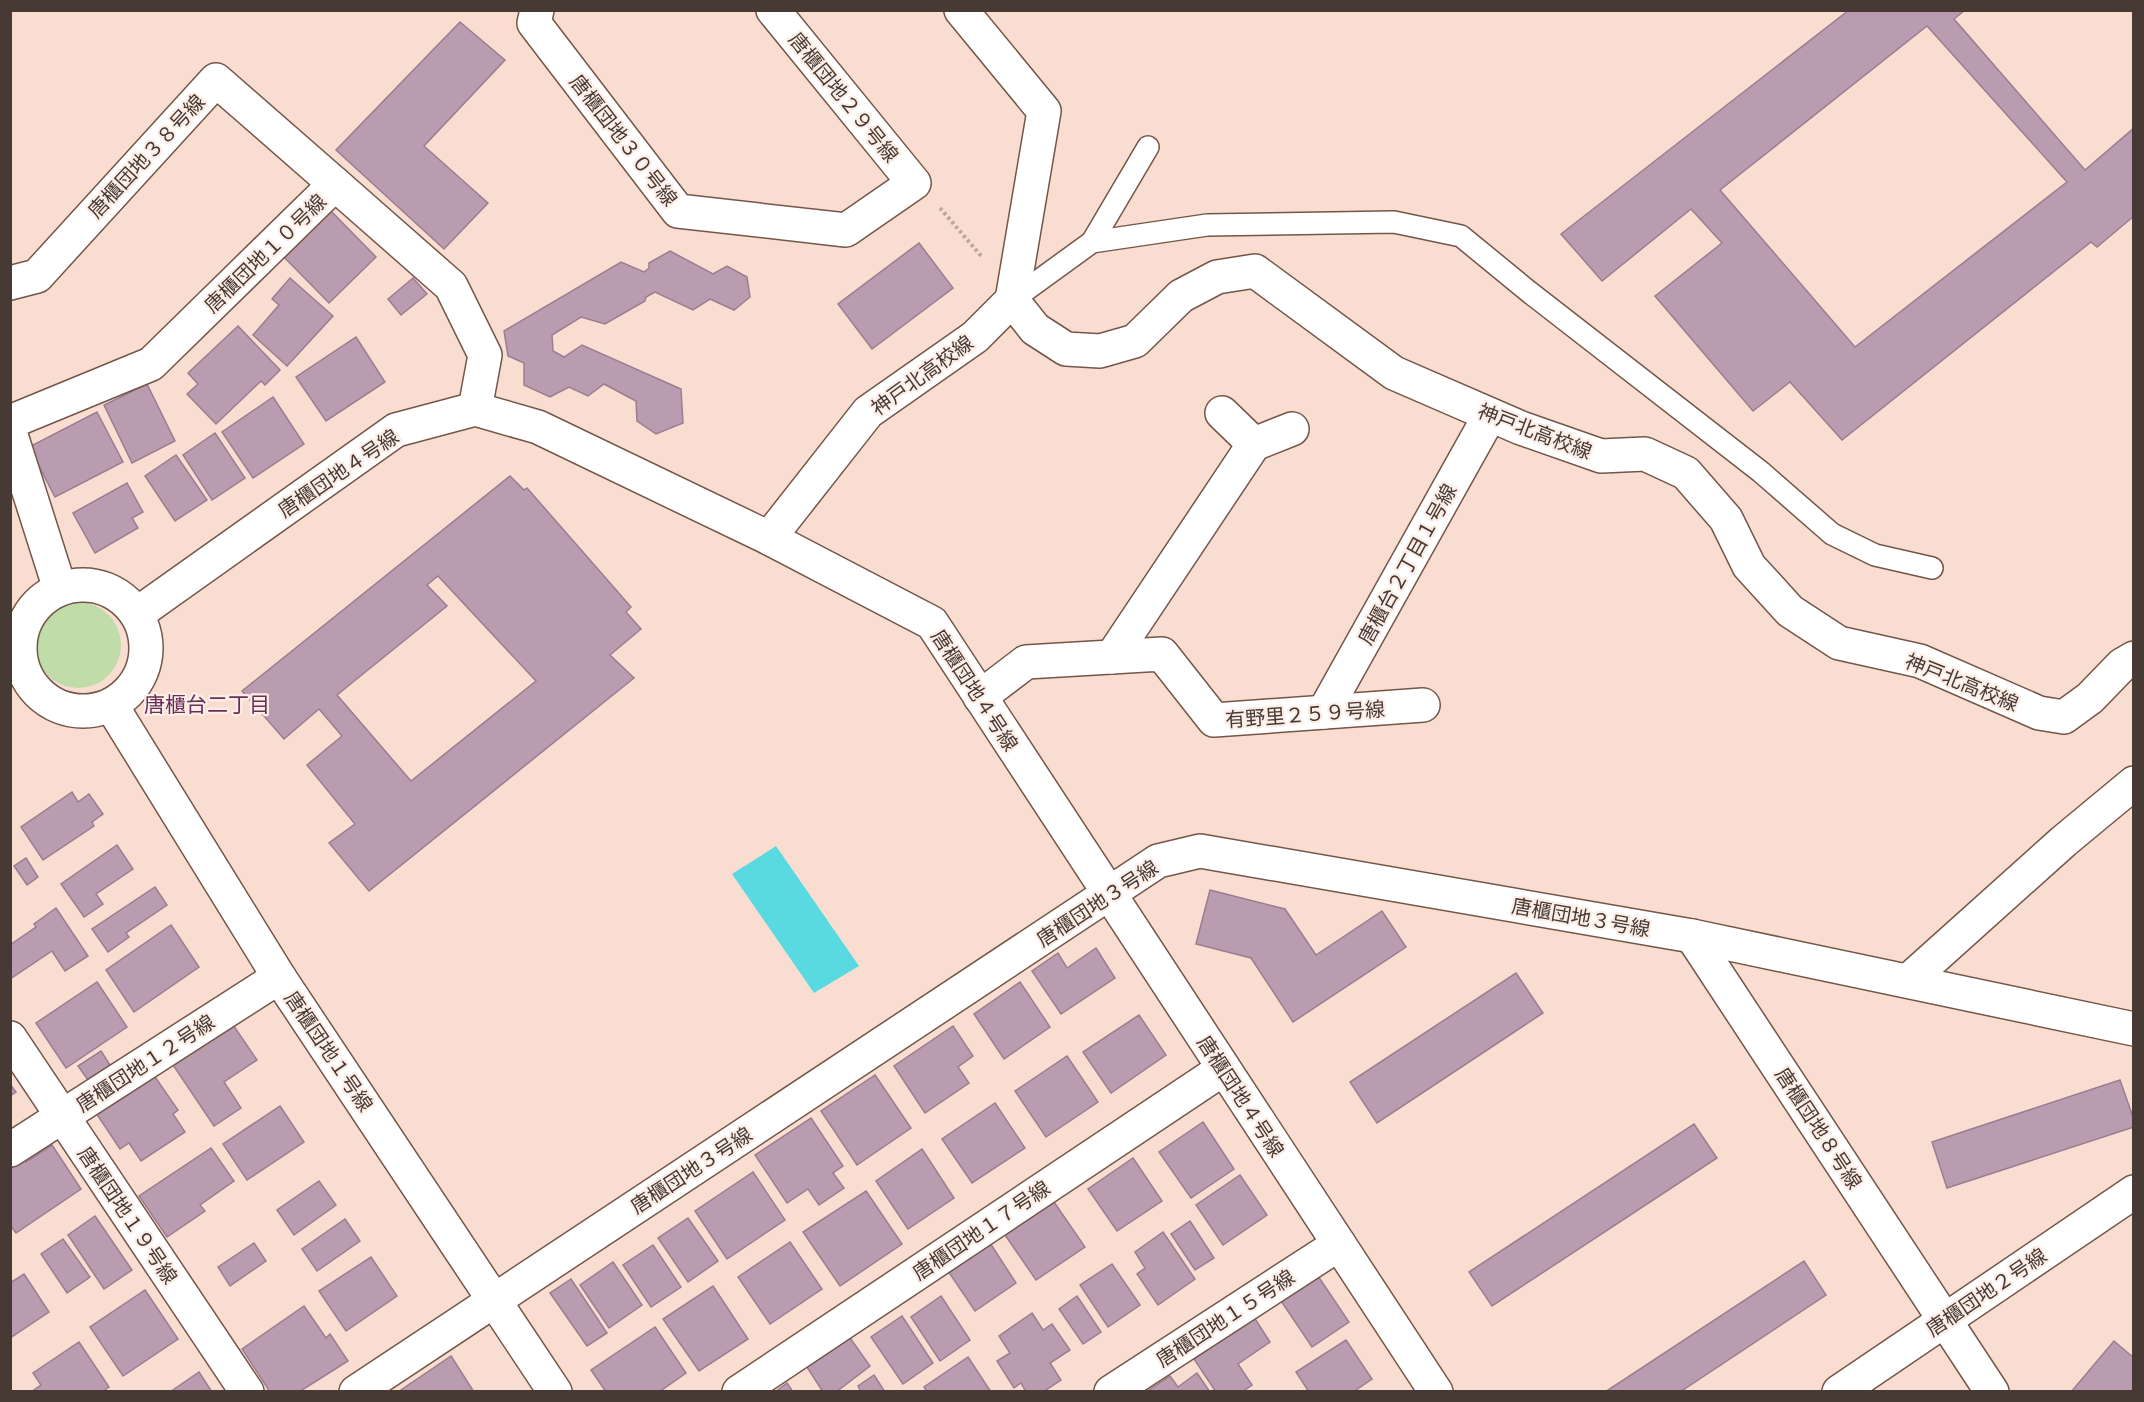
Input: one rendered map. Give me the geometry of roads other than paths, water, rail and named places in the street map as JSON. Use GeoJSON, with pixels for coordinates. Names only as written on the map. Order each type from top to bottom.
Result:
{"type":"FeatureCollection","features":[{"type":"Feature","properties":{"kind":"street","name":"唐櫃団地３０号線"},"geometry":{"type":"LineString","coordinates":[[537,10],[534,23],[678,211],[846,230],[925,193]]}},
{"type":"Feature","properties":{"kind":"street","name":"唐櫃団地２９号線"},"geometry":{"type":"LineString","coordinates":[[773,10],[925,193]]}},
{"type":"Feature","properties":{"kind":"street"},"geometry":{"type":"LineString","coordinates":[[961,10],[1044,111],[1012,300]]}},
{"type":"Feature","properties":{"kind":"street","name":"唐櫃団地３８号線"},"geometry":{"type":"LineString","coordinates":[[10,283],[37,276],[216,80],[335,184]]}},
{"type":"Feature","properties":{"kind":"street","name":"唐櫃団地１０号線"},"geometry":{"type":"LineString","coordinates":[[10,422],[151,364],[335,184],[451,286],[485,355],[475,409]]}},
{"type":"Feature","properties":{"kind":"street","name":"神戸北高校線"},"geometry":{"type":"LineString","coordinates":[[769,538],[868,412],[975,337],[1012,300],[1035,329],[1066,349],[1100,351],[1135,341],[1181,296],[1217,277],[1255,271],[1394,373],[1521,428],[1601,456],[1645,454],[1686,473],[1726,519],[1755,574],[1790,611],[1839,643],[1920,661],[2039,713],[2064,717],[2090,698],[2122,665],[2133,658]]}},
{"type":"Feature","properties":{"kind":"street","name":"唐櫃団地４号線"},"geometry":{"type":"LineString","coordinates":[[137,614],[396,430],[475,409],[538,427],[769,538],[932,623],[1436,1392]]}},
{"type":"Feature","properties":{"kind":"street"},"geometry":{"type":"LineString","coordinates":[[1222,413],[1254,444]]}},
{"type":"Feature","properties":{"kind":"street","name":"唐櫃台２丁目１号線"},"geometry":{"type":"LineString","coordinates":[[1324,712],[1490,415]]}},
{"type":"Feature","properties":{"kind":"street"},"geometry":{"type":"LineString","coordinates":[[1112,657],[1254,444],[1292,429]]}},
{"type":"Feature","properties":{"kind":"street"},"geometry":{"type":"LineString","coordinates":[[10,432],[60,589]]}},
{"type":"Feature","properties":{"kind":"street"},"geometry":{"type":"LineString","coordinates":[[77,584],[95,585],[112,591],[126,601],[137,614],[145,634],[146,655],[140,675],[128,693],[111,705],[94,711],[76,711],[20,690],[22,667],[19,648],[22,630],[30,613],[43,598],[60,589],[77,584]]}},
{"type":"Feature","properties":{"kind":"street","name":"有野里２５９号線"},"geometry":{"type":"LineString","coordinates":[[980,697],[1026,662],[1162,654],[1214,720],[1423,705]]}},
{"type":"Feature","properties":{"kind":"street","name":"唐櫃団地１号線"},"geometry":{"type":"LineString","coordinates":[[111,705],[279,977],[555,1392]]}},
{"type":"Feature","properties":{"kind":"street"},"geometry":{"type":"LineString","coordinates":[[1908,981],[2064,841],[2133,783]]}},
{"type":"Feature","properties":{"kind":"street","name":"唐櫃団地３号線"},"geometry":{"type":"LineString","coordinates":[[356,1392],[1158,861],[1200,851],[1692,936],[2133,1029]]}},
{"type":"Feature","properties":{"kind":"street","name":"唐櫃団地８号線"},"geometry":{"type":"LineString","coordinates":[[1692,936],[1992,1392]]}},
{"type":"Feature","properties":{"kind":"street","name":"唐櫃団地１２号線"},"geometry":{"type":"LineString","coordinates":[[10,1150],[279,977]]}},
{"type":"Feature","properties":{"kind":"street","name":"唐櫃団地１９号線"},"geometry":{"type":"LineString","coordinates":[[10,1038],[246,1392]]}},
{"type":"Feature","properties":{"kind":"street","name":"唐櫃団地１７号線"},"geometry":{"type":"LineString","coordinates":[[739,1392],[1223,1069]]}},
{"type":"Feature","properties":{"kind":"street","name":"唐櫃団地２号線"},"geometry":{"type":"LineString","coordinates":[[1839,1392],[2133,1192]]}},
{"type":"Feature","properties":{"kind":"street","name":"唐櫃団地１５号線"},"geometry":{"type":"LineString","coordinates":[[1111,1392],[1339,1244]]}},
{"type":"Feature","properties":{"kind":"lane"},"geometry":{"type":"LineString","coordinates":[[1012,300],[1092,242],[1148,147]]}},
{"type":"Feature","properties":{"kind":"lane"},"geometry":{"type":"LineString","coordinates":[[1092,242],[1207,225],[1371,222],[1394,222],[1461,236],[1761,472],[1832,534],[1875,555],[1932,568]]}},
{"type":"Feature","properties":{"kind":"water"},"geometry":{"type":"Polygon","coordinates":[[[776,846],[859,966],[814,993],[732,874],[776,846]]]}},
{"type":"Feature","properties":{"kind":"district","name":"唐櫃台二丁目"},"geometry":{"type":"Point","coordinates":[207,704]}}]}
